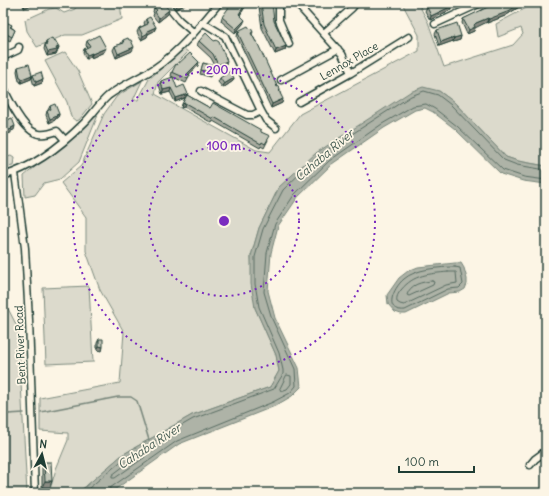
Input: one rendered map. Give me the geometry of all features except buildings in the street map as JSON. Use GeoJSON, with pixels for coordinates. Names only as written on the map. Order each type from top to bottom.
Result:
{"type":"FeatureCollection","features":[{"type":"Feature","properties":{"kind":"street"},"geometry":{"type":"LineString","coordinates":[[165,3],[193,32]]}},
{"type":"Feature","properties":{"kind":"street"},"geometry":{"type":"LineString","coordinates":[[3,176],[35,162],[84,123],[108,96],[156,68],[174,52],[219,3]]}},
{"type":"Feature","properties":{"kind":"street"},"geometry":{"type":"LineString","coordinates":[[280,3],[278,10],[279,20],[290,44]]}},
{"type":"Feature","properties":{"kind":"street"},"geometry":{"type":"LineString","coordinates":[[296,3],[342,54],[351,73]]}},
{"type":"Feature","properties":{"kind":"street"},"geometry":{"type":"LineString","coordinates":[[324,33],[356,3]]}},
{"type":"Feature","properties":{"kind":"street"},"geometry":{"type":"LineString","coordinates":[[435,24],[477,4]]}},
{"type":"Feature","properties":{"kind":"street"},"geometry":{"type":"LineString","coordinates":[[202,22],[225,36],[261,111],[266,120],[276,128]]}},
{"type":"Feature","properties":{"kind":"street","name":"Lennox Place"},"geometry":{"type":"LineString","coordinates":[[299,102],[351,73],[409,37]]}},
{"type":"Feature","properties":{"kind":"street"},"geometry":{"type":"LineString","coordinates":[[3,57],[18,50],[19,47]]}},
{"type":"Feature","properties":{"kind":"street"},"geometry":{"type":"LineString","coordinates":[[281,80],[338,49]]}},
{"type":"Feature","properties":{"kind":"street"},"geometry":{"type":"LineString","coordinates":[[3,87],[15,110],[30,130],[38,134],[46,134],[57,131],[64,140]]}},
{"type":"Feature","properties":{"kind":"street"},"geometry":{"type":"LineString","coordinates":[[201,91],[247,115],[254,115],[261,111]]}},
{"type":"Feature","properties":{"kind":"street","name":"Bent River Road"},"geometry":{"type":"LineString","coordinates":[[15,172],[25,248],[30,327],[35,493]]}},
{"type":"Feature","properties":{"kind":"street"},"geometry":{"type":"LineString","coordinates":[[530,465],[535,459],[546,451]]}},
{"type":"Feature","properties":{"kind":"shaded area"},"geometry":{"type":"Polygon","coordinates":[[[78,3],[120,3],[122,19],[82,35],[65,35],[37,47],[27,31],[25,20],[49,9],[56,8],[64,13],[75,9],[78,3]]]}},
{"type":"Feature","properties":{"kind":"shaded area"},"geometry":{"type":"Polygon","coordinates":[[[402,3],[418,3],[428,22],[444,67],[513,45],[523,34],[521,28],[498,37],[496,24],[528,7],[527,3],[546,3],[546,166],[518,161],[506,157],[454,102],[439,91],[279,187],[259,228],[251,256],[255,308],[276,355],[279,371],[270,387],[192,415],[122,455],[78,493],[49,493],[56,469],[68,440],[68,433],[40,431],[40,398],[120,383],[124,332],[100,290],[86,251],[86,217],[61,183],[81,166],[104,114],[117,96],[142,81],[133,100],[138,100],[149,79],[184,49],[188,52],[158,82],[155,94],[256,150],[270,152],[300,114],[419,51],[419,35],[402,3]]]}},
{"type":"Feature","properties":{"kind":"shaded area"},"geometry":{"type":"Polygon","coordinates":[[[65,52],[78,71],[92,104],[79,120],[76,121],[71,117],[67,102],[45,61],[65,52]]]}},
{"type":"Feature","properties":{"kind":"shaded area"},"geometry":{"type":"Polygon","coordinates":[[[98,115],[79,162],[60,179],[44,183],[35,195],[25,197],[24,176],[98,115]]]}},
{"type":"Feature","properties":{"kind":"shaded area"},"geometry":{"type":"Polygon","coordinates":[[[11,156],[14,158],[13,166],[3,168],[3,158],[11,156]]]}},
{"type":"Feature","properties":{"kind":"shaded area"},"geometry":{"type":"Polygon","coordinates":[[[89,286],[93,362],[46,364],[43,288],[89,286]]]}},
{"type":"Feature","properties":{"kind":"shaded area"},"geometry":{"type":"Polygon","coordinates":[[[3,299],[18,328],[27,493],[3,493],[3,299]]]}},
{"type":"Feature","properties":{"kind":"water","name":"Cahaba River"},"geometry":{"type":"Polygon","coordinates":[[[423,87],[439,91],[454,102],[506,157],[518,161],[546,166],[546,184],[523,181],[501,174],[455,129],[433,112],[425,108],[415,110],[384,128],[332,164],[298,197],[278,226],[271,253],[268,291],[275,318],[299,368],[301,387],[292,396],[275,406],[179,444],[110,493],[78,493],[122,455],[192,415],[270,387],[279,371],[276,355],[255,308],[251,284],[251,256],[259,228],[279,187],[316,153],[410,92],[423,87]]]}},
{"type":"Feature","properties":{"kind":"water"},"geometry":{"type":"Polygon","coordinates":[[[461,263],[464,268],[467,279],[465,289],[460,292],[449,293],[406,314],[395,312],[388,304],[387,295],[399,278],[408,271],[418,267],[461,263]]]}},
{"type":"Feature","properties":{"kind":"waterway","name":"Cahaba River"},"geometry":{"type":"LineString","coordinates":[[41,412],[118,397],[131,397],[137,401],[149,440]]}},
{"type":"Feature","properties":{"kind":"waterway"},"geometry":{"type":"LineString","coordinates":[[3,425],[8,414],[24,413]]}}]}
